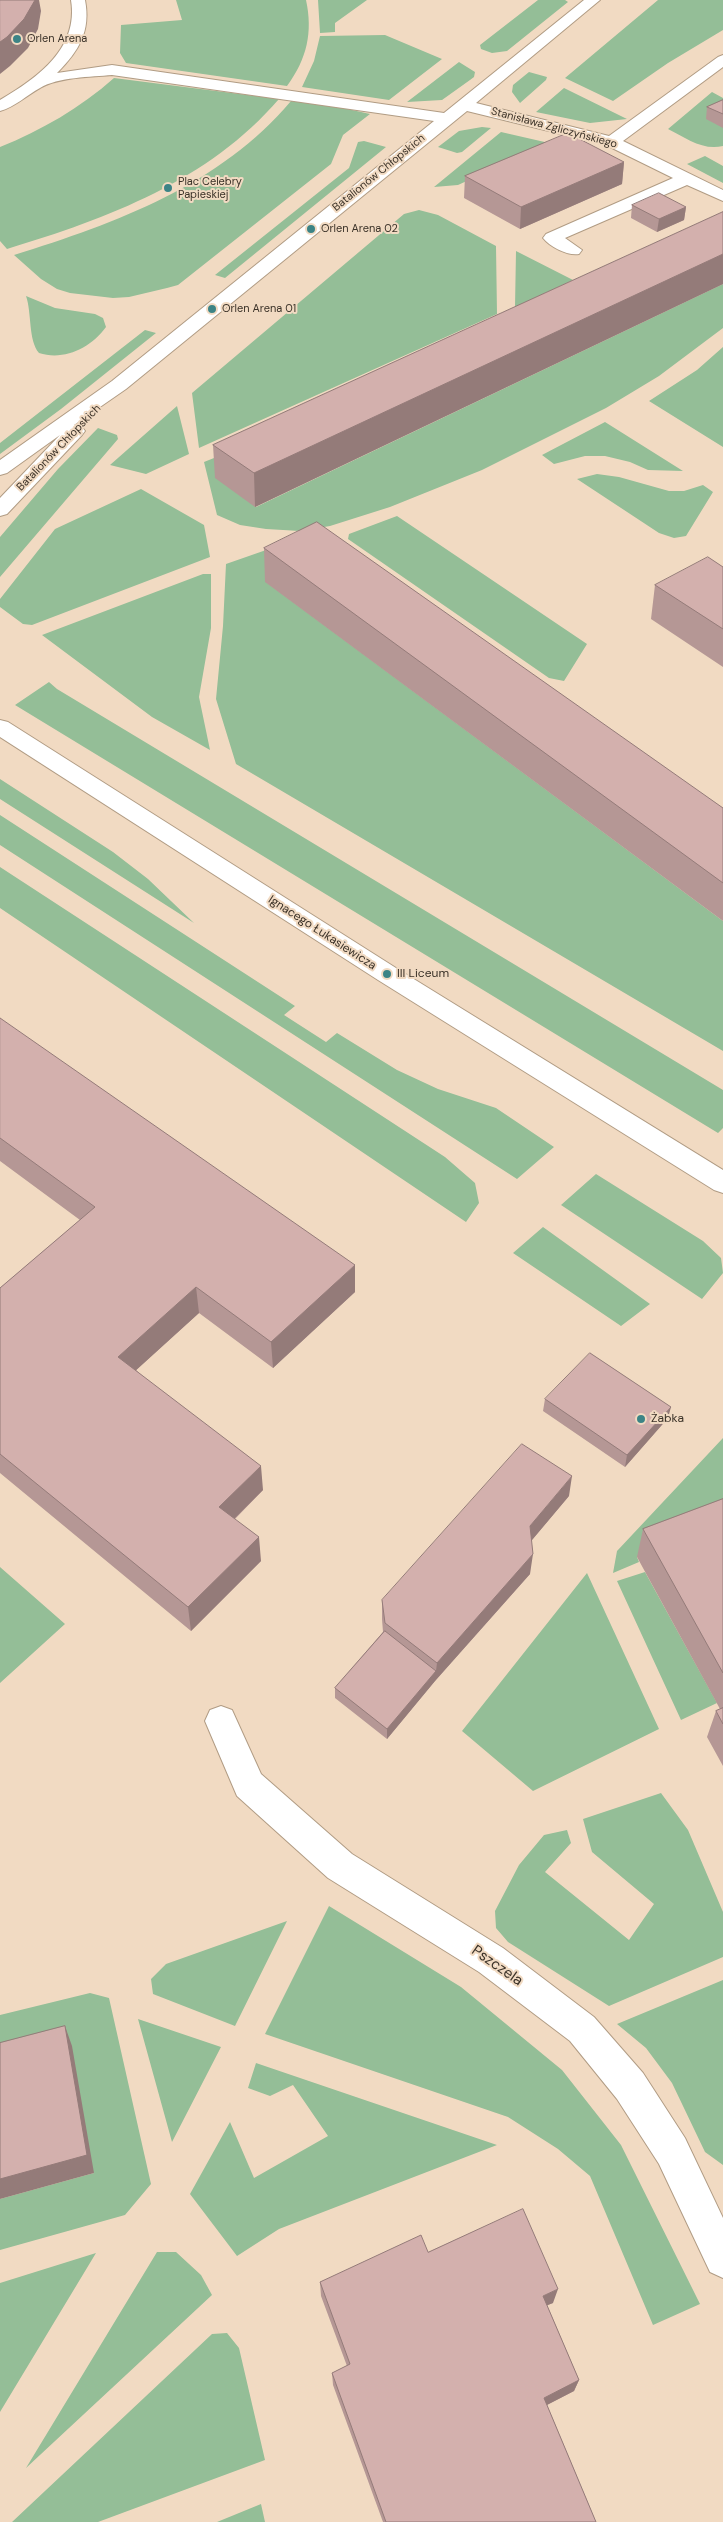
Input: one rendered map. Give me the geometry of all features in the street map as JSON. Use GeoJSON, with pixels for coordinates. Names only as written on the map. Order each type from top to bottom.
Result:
{"type":"FeatureCollection","features":[{"type":"Feature","properties":{"kind":"street"},"geometry":{"type":"LineString","coordinates":[[0,106],[37,83],[57,65],[73,44],[82,20],[78,0]]}},
{"type":"Feature","properties":{"kind":"street","name":"Batalionów Chłopskich"},"geometry":{"type":"LineString","coordinates":[[0,469],[119,385],[593,0]]}},
{"type":"Feature","properties":{"kind":"street"},"geometry":{"type":"LineString","coordinates":[[73,44],[84,58],[112,70]]}},
{"type":"Feature","properties":{"kind":"street"},"geometry":{"type":"LineString","coordinates":[[612,142],[723,60]]}},
{"type":"Feature","properties":{"kind":"street"},"geometry":{"type":"LineString","coordinates":[[37,83],[71,74],[112,70],[448,118]]}},
{"type":"Feature","properties":{"kind":"street","name":"Stanisława Zgliczyńskiego"},"geometry":{"type":"LineString","coordinates":[[463,105],[612,142],[723,196]]}},
{"type":"Feature","properties":{"kind":"street"},"geometry":{"type":"LineString","coordinates":[[573,250],[552,238],[688,178]]}},
{"type":"Feature","properties":{"kind":"street","name":"Batalionów Chłopskich"},"geometry":{"type":"LineString","coordinates":[[0,510],[119,385]]}},
{"type":"Feature","properties":{"kind":"street","name":"Ignacego Łukasiewicza"},"geometry":{"type":"LineString","coordinates":[[0,727],[387,974],[723,1182]]}},
{"type":"Feature","properties":{"kind":"street","name":"Pszczela"},"geometry":{"type":"LineString","coordinates":[[221,1721],[249,1785],[340,1866],[491,1960],[582,2029],[630,2086],[713,2214],[723,2259]]}},
{"type":"Feature","properties":{"kind":"green space"},"geometry":{"type":"Polygon","coordinates":[[[176,0],[306,0],[309,23],[307,45],[299,66],[287,86],[126,63],[120,53],[121,25],[182,20],[176,0]]]}},
{"type":"Feature","properties":{"kind":"green space"},"geometry":{"type":"Polygon","coordinates":[[[318,0],[367,0],[335,23],[335,32],[320,33],[318,0]]]}},
{"type":"Feature","properties":{"kind":"green space"},"geometry":{"type":"Polygon","coordinates":[[[538,0],[565,0],[568,2],[507,51],[492,53],[481,49],[480,45],[538,0]]]}},
{"type":"Feature","properties":{"kind":"green space"},"geometry":{"type":"Polygon","coordinates":[[[658,0],[723,0],[723,30],[668,63],[613,101],[565,78],[658,0]]]}},
{"type":"Feature","properties":{"kind":"green space"},"geometry":{"type":"Polygon","coordinates":[[[385,35],[442,59],[389,100],[302,87],[314,61],[320,36],[385,35]]]}},
{"type":"Feature","properties":{"kind":"green space"},"geometry":{"type":"Polygon","coordinates":[[[459,62],[475,72],[474,77],[442,100],[407,102],[459,62]]]}},
{"type":"Feature","properties":{"kind":"green space"},"geometry":{"type":"Polygon","coordinates":[[[529,72],[547,77],[520,103],[512,92],[513,85],[529,72]]]}},
{"type":"Feature","properties":{"kind":"green space"},"geometry":{"type":"Polygon","coordinates":[[[114,78],[279,99],[251,128],[221,153],[155,193],[83,224],[7,249],[0,241],[0,147],[60,117],[88,99],[114,78]]]}},
{"type":"Feature","properties":{"kind":"green space"},"geometry":{"type":"Polygon","coordinates":[[[564,88],[627,119],[590,123],[536,112],[564,88]]]}},
{"type":"Feature","properties":{"kind":"green space"},"geometry":{"type":"Polygon","coordinates":[[[712,92],[723,98],[723,146],[708,147],[688,140],[668,129],[712,92]]]}},
{"type":"Feature","properties":{"kind":"green space"},"geometry":{"type":"Polygon","coordinates":[[[291,101],[334,106],[370,114],[343,135],[331,164],[178,285],[129,297],[113,298],[70,293],[57,289],[41,279],[14,255],[91,229],[164,198],[232,156],[263,130],[291,101]]]}},
{"type":"Feature","properties":{"kind":"green space"},"geometry":{"type":"Polygon","coordinates":[[[482,127],[491,128],[462,152],[457,153],[438,147],[459,131],[482,127]]]}},
{"type":"Feature","properties":{"kind":"green space"},"geometry":{"type":"Polygon","coordinates":[[[501,132],[549,143],[458,185],[434,187],[501,132]]]}},
{"type":"Feature","properties":{"kind":"green space"},"geometry":{"type":"Polygon","coordinates":[[[364,141],[386,147],[225,278],[215,275],[349,168],[358,142],[364,141]]]}},
{"type":"Feature","properties":{"kind":"green space"},"geometry":{"type":"Polygon","coordinates":[[[705,156],[723,166],[723,183],[687,164],[705,156]]]}},
{"type":"Feature","properties":{"kind":"green space"},"geometry":{"type":"Polygon","coordinates":[[[419,210],[438,215],[496,246],[497,314],[199,448],[192,393],[404,214],[419,210]]]}},
{"type":"Feature","properties":{"kind":"green space"},"geometry":{"type":"Polygon","coordinates":[[[516,251],[573,280],[515,307],[516,251]]]}},
{"type":"Feature","properties":{"kind":"green space"},"geometry":{"type":"Polygon","coordinates":[[[723,284],[723,328],[659,376],[606,408],[482,470],[390,507],[330,526],[300,531],[266,529],[240,525],[217,515],[204,462],[214,458],[256,507],[723,284]]]}},
{"type":"Feature","properties":{"kind":"green space"},"geometry":{"type":"Polygon","coordinates":[[[26,296],[55,308],[95,314],[103,318],[106,327],[93,341],[76,351],[58,355],[39,353],[33,341],[26,296]]]}},
{"type":"Feature","properties":{"kind":"green space"},"geometry":{"type":"Polygon","coordinates":[[[145,330],[156,333],[61,409],[0,454],[0,443],[145,330]]]}},
{"type":"Feature","properties":{"kind":"green space"},"geometry":{"type":"Polygon","coordinates":[[[723,347],[723,447],[649,401],[697,370],[723,347]]]}},
{"type":"Feature","properties":{"kind":"green space"},"geometry":{"type":"Polygon","coordinates":[[[177,406],[189,454],[146,474],[110,465],[177,406]]]}},
{"type":"Feature","properties":{"kind":"green space"},"geometry":{"type":"Polygon","coordinates":[[[605,422],[683,471],[648,470],[630,462],[605,456],[585,456],[554,464],[542,455],[605,422]]]}},
{"type":"Feature","properties":{"kind":"green space"},"geometry":{"type":"Polygon","coordinates":[[[98,428],[117,435],[118,439],[0,577],[0,537],[58,469],[98,428]]]}},
{"type":"Feature","properties":{"kind":"green space"},"geometry":{"type":"Polygon","coordinates":[[[597,474],[619,477],[669,491],[684,491],[703,485],[713,492],[686,536],[674,538],[659,533],[577,479],[597,474]]]}},
{"type":"Feature","properties":{"kind":"green space"},"geometry":{"type":"Polygon","coordinates":[[[141,489],[204,525],[210,557],[32,625],[23,624],[0,607],[0,599],[55,529],[141,489]]]}},
{"type":"Feature","properties":{"kind":"green space"},"geometry":{"type":"Polygon","coordinates":[[[397,516],[587,644],[564,681],[549,678],[348,539],[349,534],[397,516]]]}},
{"type":"Feature","properties":{"kind":"green space"},"geometry":{"type":"Polygon","coordinates":[[[289,542],[266,582],[723,921],[723,1051],[236,764],[216,699],[223,626],[226,564],[289,542]]]}},
{"type":"Feature","properties":{"kind":"green space"},"geometry":{"type":"Polygon","coordinates":[[[203,574],[211,574],[211,628],[199,697],[210,750],[152,717],[42,635],[203,574]]]}},
{"type":"Feature","properties":{"kind":"green space"},"geometry":{"type":"Polygon","coordinates":[[[49,682],[57,689],[723,1090],[723,1128],[718,1133],[15,705],[49,682]]]}},
{"type":"Feature","properties":{"kind":"green space"},"geometry":{"type":"Polygon","coordinates":[[[0,779],[113,852],[148,879],[194,923],[0,799],[0,779]]]}},
{"type":"Feature","properties":{"kind":"green space"},"geometry":{"type":"Polygon","coordinates":[[[0,815],[295,1006],[284,1015],[326,1042],[337,1033],[397,1070],[438,1089],[496,1108],[554,1147],[517,1179],[0,845],[0,815]]]}},
{"type":"Feature","properties":{"kind":"green space"},"geometry":{"type":"Polygon","coordinates":[[[0,867],[445,1157],[475,1183],[479,1203],[466,1222],[0,908],[0,867]]]}},
{"type":"Feature","properties":{"kind":"green space"},"geometry":{"type":"Polygon","coordinates":[[[596,1174],[703,1241],[721,1258],[723,1273],[702,1299],[561,1205],[596,1174]]]}},
{"type":"Feature","properties":{"kind":"green space"},"geometry":{"type":"Polygon","coordinates":[[[543,1227],[650,1304],[621,1326],[513,1253],[543,1227]]]}},
{"type":"Feature","properties":{"kind":"green space"},"geometry":{"type":"Polygon","coordinates":[[[723,1438],[723,1525],[637,1557],[639,1562],[613,1573],[617,1551],[723,1438]]]}},
{"type":"Feature","properties":{"kind":"green space"},"geometry":{"type":"Polygon","coordinates":[[[0,1567],[65,1624],[0,1683],[0,1567]]]}},
{"type":"Feature","properties":{"kind":"green space"},"geometry":{"type":"Polygon","coordinates":[[[645,1572],[717,1703],[681,1720],[617,1581],[645,1572]]]}},
{"type":"Feature","properties":{"kind":"green space"},"geometry":{"type":"Polygon","coordinates":[[[587,1573],[659,1729],[533,1791],[462,1731],[587,1573]]]}},
{"type":"Feature","properties":{"kind":"green space"},"geometry":{"type":"Polygon","coordinates":[[[661,1793],[688,1830],[723,1912],[723,1957],[609,2006],[508,1942],[496,1928],[495,1911],[519,1865],[544,1835],[567,1830],[571,1843],[545,1872],[629,1940],[654,1904],[592,1852],[583,1819],[661,1793]]]}},
{"type":"Feature","properties":{"kind":"green space"},"geometry":{"type":"Polygon","coordinates":[[[329,1906],[461,1987],[562,2070],[621,2145],[700,2304],[653,2325],[590,2176],[558,2149],[508,2117],[265,2034],[329,1906]]]}},
{"type":"Feature","properties":{"kind":"green space"},"geometry":{"type":"Polygon","coordinates":[[[287,1921],[235,2026],[153,1994],[151,1979],[166,1964],[287,1921]]]}},
{"type":"Feature","properties":{"kind":"green space"},"geometry":{"type":"Polygon","coordinates":[[[723,1980],[723,2165],[705,2152],[672,2083],[646,2048],[617,2024],[723,1980]]]}},
{"type":"Feature","properties":{"kind":"green space"},"geometry":{"type":"Polygon","coordinates":[[[90,1993],[109,1998],[151,2184],[125,2215],[0,2250],[0,2199],[94,2173],[0,2065],[0,2015],[90,1993]]]}},
{"type":"Feature","properties":{"kind":"green space"},"geometry":{"type":"Polygon","coordinates":[[[138,2019],[221,2047],[172,2142],[138,2019]]]}},
{"type":"Feature","properties":{"kind":"green space"},"geometry":{"type":"Polygon","coordinates":[[[256,2063],[497,2145],[279,2229],[237,2256],[190,2194],[230,2122],[254,2178],[328,2136],[293,2085],[270,2096],[248,2088],[256,2063]]]}},
{"type":"Feature","properties":{"kind":"green space"},"geometry":{"type":"Polygon","coordinates":[[[157,2252],[176,2252],[201,2275],[212,2295],[26,2468],[157,2252]]]}},
{"type":"Feature","properties":{"kind":"green space"},"geometry":{"type":"Polygon","coordinates":[[[96,2253],[0,2412],[0,2283],[96,2253]]]}},
{"type":"Feature","properties":{"kind":"green space"},"geometry":{"type":"Polygon","coordinates":[[[227,2333],[239,2348],[265,2460],[98,2522],[12,2522],[212,2334],[227,2333]]]}},
{"type":"Feature","properties":{"kind":"green space"},"geometry":{"type":"Polygon","coordinates":[[[261,2504],[265,2522],[217,2522],[261,2504]]]}},
{"type":"Feature","properties":{"kind":"building"},"geometry":{"type":"Polygon","coordinates":[[[0,0],[35,0],[24,19],[0,42],[0,0]]]}},
{"type":"Feature","properties":{"kind":"building"},"geometry":{"type":"Polygon","coordinates":[[[723,100],[723,114],[707,107],[723,100]]]}},
{"type":"Feature","properties":{"kind":"building"},"geometry":{"type":"Polygon","coordinates":[[[568,133],[624,162],[521,207],[465,176],[568,133]]]}},
{"type":"Feature","properties":{"kind":"building"},"geometry":{"type":"Polygon","coordinates":[[[659,193],[686,207],[659,219],[632,205],[659,193]]]}},
{"type":"Feature","properties":{"kind":"building"},"geometry":{"type":"Polygon","coordinates":[[[723,212],[723,254],[254,473],[213,445],[723,212]]]}},
{"type":"Feature","properties":{"kind":"building"},"geometry":{"type":"Polygon","coordinates":[[[317,522],[723,808],[723,883],[264,548],[317,522]]]}},
{"type":"Feature","properties":{"kind":"building"},"geometry":{"type":"Polygon","coordinates":[[[708,557],[723,567],[723,629],[655,585],[708,557]]]}},
{"type":"Feature","properties":{"kind":"building"},"geometry":{"type":"Polygon","coordinates":[[[0,1018],[355,1265],[271,1342],[196,1287],[118,1357],[261,1466],[219,1507],[259,1537],[188,1607],[0,1454],[0,1288],[95,1207],[0,1138],[0,1018]]]}},
{"type":"Feature","properties":{"kind":"building"},"geometry":{"type":"Polygon","coordinates":[[[590,1353],[671,1407],[627,1455],[545,1399],[590,1353]]]}},
{"type":"Feature","properties":{"kind":"building"},"geometry":{"type":"Polygon","coordinates":[[[522,1444],[572,1476],[530,1526],[533,1554],[437,1663],[385,1623],[382,1600],[522,1444]]]}},
{"type":"Feature","properties":{"kind":"building"},"geometry":{"type":"Polygon","coordinates":[[[723,1499],[723,1673],[643,1529],[723,1499]]]}},
{"type":"Feature","properties":{"kind":"building"},"geometry":{"type":"Polygon","coordinates":[[[385,1631],[436,1671],[387,1729],[335,1688],[385,1631]]]}},
{"type":"Feature","properties":{"kind":"building"},"geometry":{"type":"Polygon","coordinates":[[[723,1708],[723,1724],[716,1711],[723,1708]]]}},
{"type":"Feature","properties":{"kind":"building"},"geometry":{"type":"Polygon","coordinates":[[[65,2026],[87,2155],[0,2179],[0,2043],[65,2026]]]}},
{"type":"Feature","properties":{"kind":"building"},"geometry":{"type":"Polygon","coordinates":[[[523,2209],[558,2289],[543,2296],[579,2380],[544,2398],[596,2522],[386,2522],[332,2373],[350,2364],[320,2282],[421,2235],[428,2252],[523,2209]]]}},
{"type":"Feature","properties":{"kind":"place","name":"Orlen Arena"},"geometry":{"type":"Point","coordinates":[17,39]}},
{"type":"Feature","properties":{"kind":"place","name":"Plac Celebry Papieskiej"},"geometry":{"type":"Point","coordinates":[168,188]}},
{"type":"Feature","properties":{"kind":"place","name":"Orlen Arena 02"},"geometry":{"type":"Point","coordinates":[311,229]}},
{"type":"Feature","properties":{"kind":"place","name":"Orlen Arena 01"},"geometry":{"type":"Point","coordinates":[212,309]}},
{"type":"Feature","properties":{"kind":"place","name":"III Liceum"},"geometry":{"type":"Point","coordinates":[387,974]}},
{"type":"Feature","properties":{"kind":"place","name":"Żabka"},"geometry":{"type":"Point","coordinates":[641,1419]}}]}
